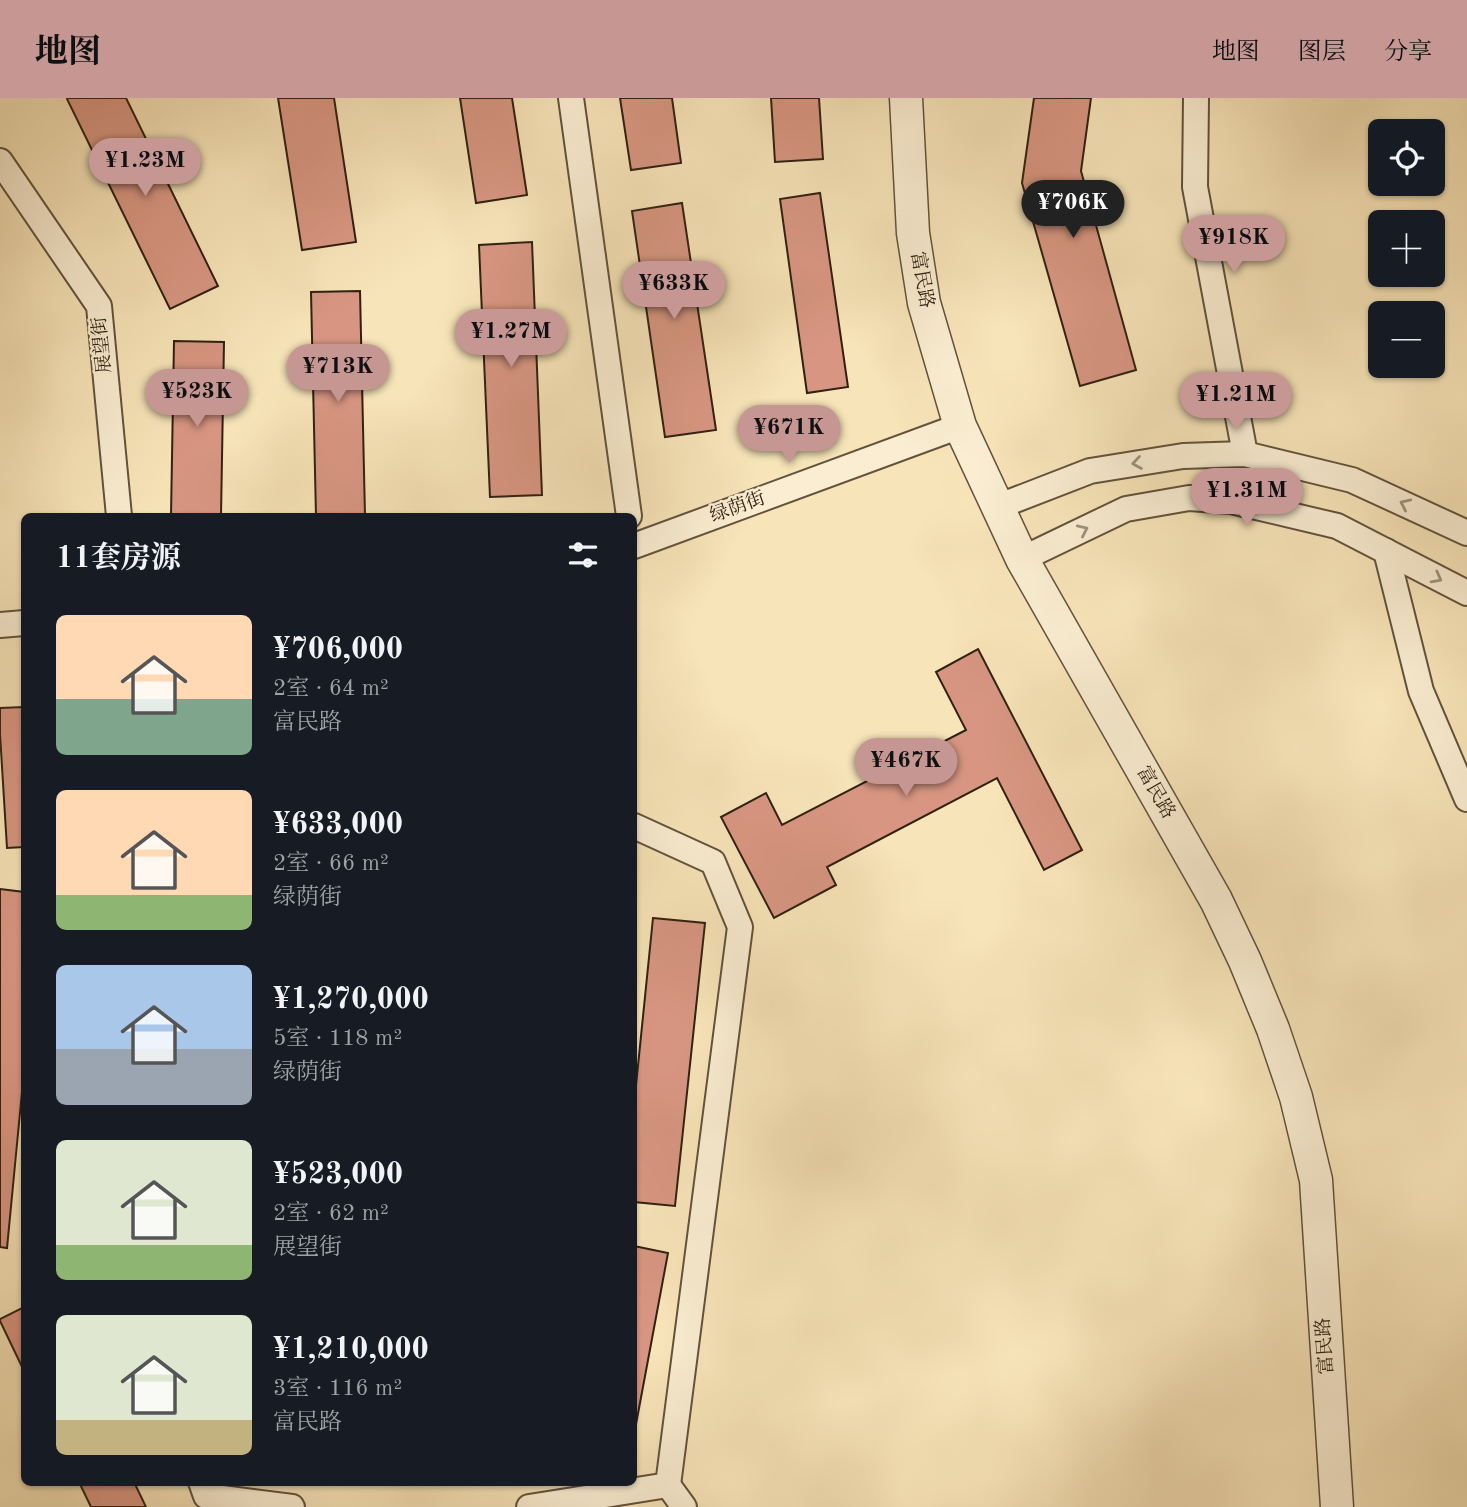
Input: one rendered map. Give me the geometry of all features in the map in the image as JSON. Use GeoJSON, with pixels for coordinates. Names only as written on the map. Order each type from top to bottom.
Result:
{"type":"FeatureCollection","features":[{"type":"Feature","properties":{"kind":"street"},"geometry":{"type":"LineString","coordinates":[[571,98],[629,513]]}},
{"type":"Feature","properties":{"kind":"street","name":"富民路"},"geometry":{"type":"LineString","coordinates":[[906,98],[913,233],[924,303],[960,426],[1022,559],[1216,900],[1273,1029],[1296,1097],[1316,1180],[1337,1507]]}},
{"type":"Feature","properties":{"kind":"street"},"geometry":{"type":"LineString","coordinates":[[1196,98],[1195,187],[1245,454]]}},
{"type":"Feature","properties":{"kind":"street","name":"展望街"},"geometry":{"type":"LineString","coordinates":[[0,161],[99,306],[119,513]]}},
{"type":"Feature","properties":{"kind":"street","name":"绿荫街"},"geometry":{"type":"LineString","coordinates":[[637,545],[960,426]]}},
{"type":"Feature","properties":{"kind":"street"},"geometry":{"type":"LineString","coordinates":[[997,507],[1090,471],[1183,456],[1245,454],[1352,480],[1467,533]]}},
{"type":"Feature","properties":{"kind":"street"},"geometry":{"type":"LineString","coordinates":[[1022,559],[1126,509],[1189,498],[1231,501],[1337,526],[1467,593]]}},
{"type":"Feature","properties":{"kind":"street"},"geometry":{"type":"LineString","coordinates":[[1386,551],[1421,691],[1467,799]]}},
{"type":"Feature","properties":{"kind":"street"},"geometry":{"type":"LineString","coordinates":[[0,625],[21,623]]}},
{"type":"Feature","properties":{"kind":"street"},"geometry":{"type":"LineString","coordinates":[[637,827],[713,862],[740,927],[668,1485],[684,1507]]}},
{"type":"Feature","properties":{"kind":"street"},"geometry":{"type":"LineString","coordinates":[[529,1507],[668,1485]]}},
{"type":"Feature","properties":{"kind":"street"},"geometry":{"type":"LineString","coordinates":[[202,1486],[206,1496],[292,1507]]}},
{"type":"Feature","properties":{"kind":"building"},"geometry":{"type":"Polygon","coordinates":[[[68,98],[126,98],[218,286],[170,309],[68,98]]]}},
{"type":"Feature","properties":{"kind":"building"},"geometry":{"type":"Polygon","coordinates":[[[278,98],[334,98],[356,242],[302,250],[278,98]]]}},
{"type":"Feature","properties":{"kind":"building"},"geometry":{"type":"Polygon","coordinates":[[[460,98],[512,98],[527,195],[476,203],[460,98]]]}},
{"type":"Feature","properties":{"kind":"building"},"geometry":{"type":"Polygon","coordinates":[[[620,98],[672,98],[681,163],[631,170],[620,98]]]}},
{"type":"Feature","properties":{"kind":"building"},"geometry":{"type":"Polygon","coordinates":[[[771,98],[819,98],[823,159],[775,162],[771,98]]]}},
{"type":"Feature","properties":{"kind":"building"},"geometry":{"type":"Polygon","coordinates":[[[1034,98],[1091,98],[1081,171],[1136,370],[1080,386],[1022,183],[1034,98]]]}},
{"type":"Feature","properties":{"kind":"building"},"geometry":{"type":"Polygon","coordinates":[[[820,193],[848,387],[807,393],[780,199],[820,193]]]}},
{"type":"Feature","properties":{"kind":"building"},"geometry":{"type":"Polygon","coordinates":[[[682,203],[716,430],[665,437],[632,211],[682,203]]]}},
{"type":"Feature","properties":{"kind":"building"},"geometry":{"type":"Polygon","coordinates":[[[532,242],[542,495],[490,497],[479,245],[532,242]]]}},
{"type":"Feature","properties":{"kind":"building"},"geometry":{"type":"Polygon","coordinates":[[[360,291],[365,513],[316,513],[311,292],[360,291]]]}},
{"type":"Feature","properties":{"kind":"building"},"geometry":{"type":"Polygon","coordinates":[[[174,341],[224,342],[221,513],[171,513],[174,341]]]}},
{"type":"Feature","properties":{"kind":"building"},"geometry":{"type":"Polygon","coordinates":[[[978,649],[1082,850],[1044,870],[997,778],[827,867],[836,885],[774,918],[721,817],[766,793],[782,825],[966,730],[936,672],[978,649]]]}},
{"type":"Feature","properties":{"kind":"building"},"geometry":{"type":"Polygon","coordinates":[[[21,707],[21,847],[7,848],[0,708],[21,707]]]}},
{"type":"Feature","properties":{"kind":"building"},"geometry":{"type":"Polygon","coordinates":[[[0,889],[21,892],[21,1102],[7,1248],[0,1247],[0,889]]]}},
{"type":"Feature","properties":{"kind":"building"},"geometry":{"type":"Polygon","coordinates":[[[653,918],[705,923],[675,1206],[637,1202],[637,1075],[653,918]]]}},
{"type":"Feature","properties":{"kind":"building"},"geometry":{"type":"Polygon","coordinates":[[[637,1247],[668,1253],[637,1419],[637,1247]]]}},
{"type":"Feature","properties":{"kind":"building"},"geometry":{"type":"Polygon","coordinates":[[[21,1308],[21,1365],[0,1321],[21,1308]]]}},
{"type":"Feature","properties":{"kind":"building"},"geometry":{"type":"Polygon","coordinates":[[[81,1486],[136,1486],[146,1507],[91,1507],[81,1486]]]}}]}
